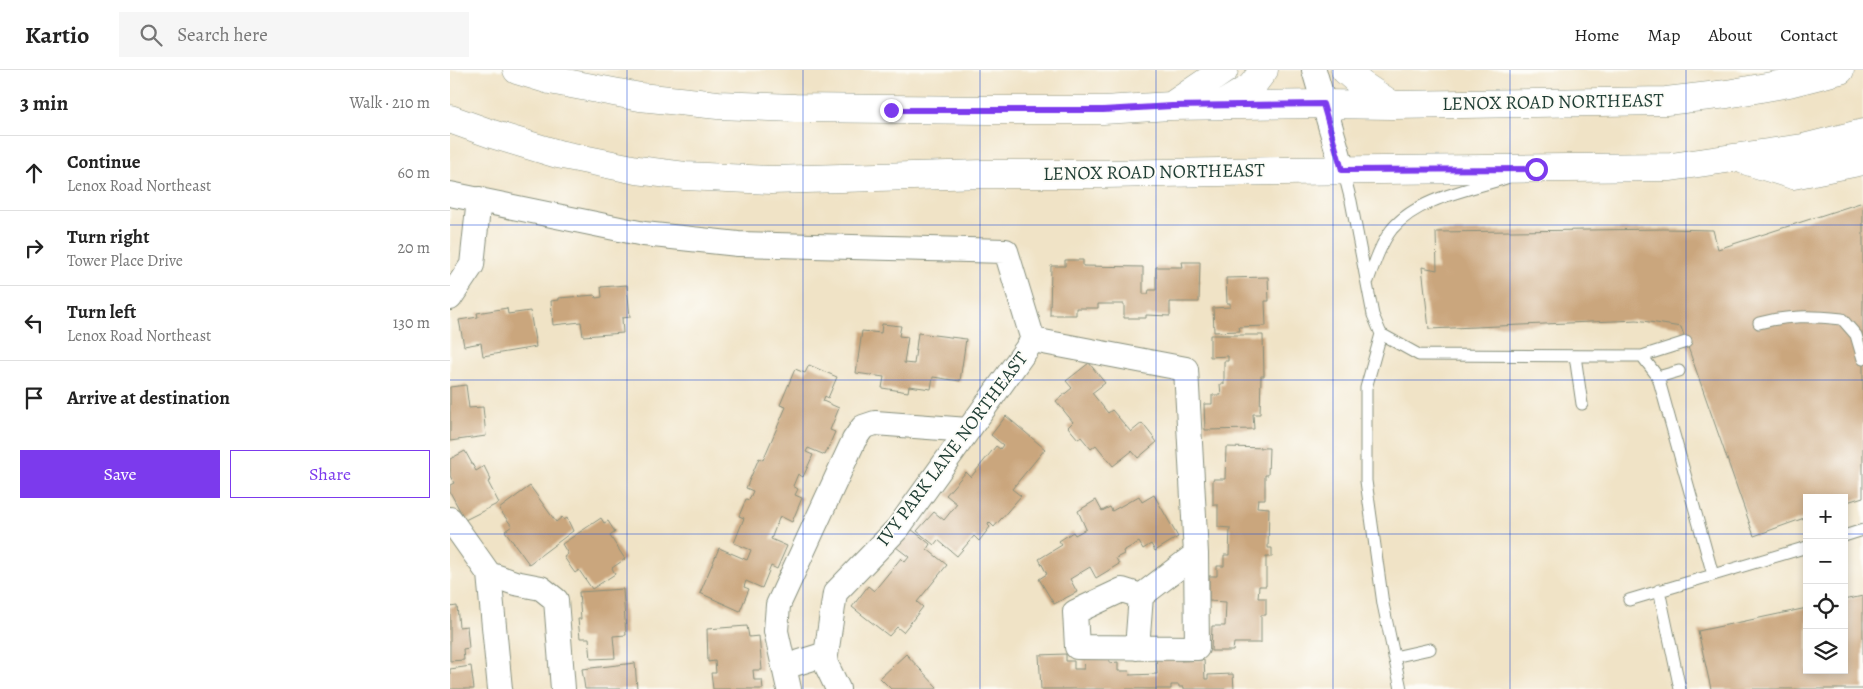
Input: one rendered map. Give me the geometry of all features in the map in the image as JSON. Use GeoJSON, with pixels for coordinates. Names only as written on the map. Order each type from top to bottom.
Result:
{"type":"FeatureCollection","features":[{"type":"Feature","properties":{"kind":"main road","name":"LENOX ROAD NORTHEAST"},"geometry":{"type":"LineString","coordinates":[[516,70],[559,82],[640,97],[718,105],[795,108],[978,110],[1103,110],[1222,105],[1666,101],[1727,94],[1789,83],[1840,70]]}},
{"type":"Feature","properties":{"kind":"main road"},"geometry":{"type":"LineString","coordinates":[[1172,106],[1224,70]]}},
{"type":"Feature","properties":{"kind":"main road"},"geometry":{"type":"LineString","coordinates":[[1222,105],[1251,87],[1264,70]]}},
{"type":"Feature","properties":{"kind":"main road"},"geometry":{"type":"LineString","coordinates":[[1345,70],[1362,85],[1392,104]]}},
{"type":"Feature","properties":{"kind":"main road","name":"LENOX ROAD NORTHEAST"},"geometry":{"type":"LineString","coordinates":[[450,119],[558,154],[637,170],[694,177],[770,180],[982,174],[1671,168],[1803,148],[1863,133]]}},
{"type":"Feature","properties":{"kind":"main road"},"geometry":{"type":"LineString","coordinates":[[1738,158],[1793,175],[1863,161]]}},
{"type":"Feature","properties":{"kind":"street"},"geometry":{"type":"LineString","coordinates":[[1314,70],[1342,170]]}},
{"type":"Feature","properties":{"kind":"street"},"geometry":{"type":"LineString","coordinates":[[450,194],[644,234],[738,244],[1006,251],[1033,340],[1186,369],[1196,554],[1197,648],[1077,647],[1075,612],[1122,590],[1141,596]]}},
{"type":"Feature","properties":{"kind":"street"},"geometry":{"type":"LineString","coordinates":[[450,298],[472,265],[479,199]]}},
{"type":"Feature","properties":{"kind":"street","name":"IVY PARK LANE NORTHEAST"},"geometry":{"type":"LineString","coordinates":[[838,689],[824,662],[835,593],[898,528],[1033,340]]}},
{"type":"Feature","properties":{"kind":"street"},"geometry":{"type":"LineString","coordinates":[[826,654],[787,678],[776,631],[778,605],[854,440],[863,427],[875,423],[968,430]]}},
{"type":"Feature","properties":{"kind":"street"},"geometry":{"type":"LineString","coordinates":[[450,520],[490,574],[500,689]]}},
{"type":"Feature","properties":{"kind":"street"},"geometry":{"type":"LineString","coordinates":[[1137,648],[1141,596],[1196,554]]}},
{"type":"Feature","properties":{"kind":"street"},"geometry":{"type":"LineString","coordinates":[[490,574],[515,583],[541,588],[556,600],[563,689]]}},
{"type":"Feature","properties":{"kind":"lane"},"geometry":{"type":"LineString","coordinates":[[1368,282],[1374,263],[1392,229],[1407,215],[1430,202],[1536,169]]}},
{"type":"Feature","properties":{"kind":"lane"},"geometry":{"type":"LineString","coordinates":[[1342,170],[1351,201],[1373,315],[1381,334],[1419,355],[1642,356],[1686,342]]}},
{"type":"Feature","properties":{"kind":"lane"},"geometry":{"type":"LineString","coordinates":[[1759,323],[1779,318],[1813,316],[1842,319],[1856,335],[1863,359]]}},
{"type":"Feature","properties":{"kind":"lane"},"geometry":{"type":"LineString","coordinates":[[1381,334],[1366,388],[1366,481],[1383,604],[1401,689]]}},
{"type":"Feature","properties":{"kind":"lane"},"geometry":{"type":"LineString","coordinates":[[1575,356],[1582,404]]}},
{"type":"Feature","properties":{"kind":"lane"},"geometry":{"type":"LineString","coordinates":[[1642,356],[1658,377],[1713,575]]}},
{"type":"Feature","properties":{"kind":"lane"},"geometry":{"type":"LineString","coordinates":[[1658,377],[1679,370]]}},
{"type":"Feature","properties":{"kind":"lane"},"geometry":{"type":"LineString","coordinates":[[1848,535],[1863,530]]}},
{"type":"Feature","properties":{"kind":"lane"},"geometry":{"type":"LineString","coordinates":[[1629,600],[1803,548]]}},
{"type":"Feature","properties":{"kind":"lane"},"geometry":{"type":"LineString","coordinates":[[1659,590],[1680,689]]}},
{"type":"Feature","properties":{"kind":"lane"},"geometry":{"type":"LineString","coordinates":[[1394,657],[1430,649]]}},
{"type":"Feature","properties":{"kind":"building"},"geometry":{"type":"Polygon","coordinates":[[[1863,202],[1863,497],[1848,502],[1848,494],[1803,494],[1803,518],[1754,536],[1681,327],[1637,320],[1429,329],[1422,267],[1437,270],[1436,232],[1713,230],[1718,249],[1863,202]]]}},
{"type":"Feature","properties":{"kind":"building"},"geometry":{"type":"Polygon","coordinates":[[[1065,260],[1083,260],[1083,266],[1143,267],[1143,294],[1148,294],[1149,290],[1156,290],[1156,267],[1183,267],[1182,262],[1200,262],[1199,302],[1170,302],[1170,316],[1146,315],[1146,318],[1124,318],[1124,304],[1098,304],[1098,308],[1076,308],[1076,315],[1050,315],[1051,266],[1065,266],[1065,260]]]}},
{"type":"Feature","properties":{"kind":"building"},"geometry":{"type":"Polygon","coordinates":[[[1268,277],[1269,301],[1265,301],[1266,326],[1239,327],[1240,331],[1214,332],[1213,308],[1230,307],[1230,303],[1227,303],[1226,278],[1268,277]]]}},
{"type":"Feature","properties":{"kind":"building"},"geometry":{"type":"Polygon","coordinates":[[[627,285],[630,317],[622,318],[623,333],[583,336],[581,322],[553,325],[551,301],[559,300],[559,298],[595,295],[596,298],[602,297],[601,287],[627,285]]]}},
{"type":"Feature","properties":{"kind":"building"},"geometry":{"type":"Polygon","coordinates":[[[507,308],[508,314],[530,311],[536,347],[483,356],[481,343],[464,346],[459,320],[478,317],[477,313],[507,308]]]}},
{"type":"Feature","properties":{"kind":"building"},"geometry":{"type":"Polygon","coordinates":[[[882,324],[901,326],[899,336],[908,337],[904,363],[914,364],[918,333],[966,339],[960,381],[933,377],[931,389],[909,386],[908,392],[882,388],[884,377],[856,373],[862,331],[881,333],[882,324]]]}},
{"type":"Feature","properties":{"kind":"building"},"geometry":{"type":"Polygon","coordinates":[[[1210,335],[1263,335],[1264,376],[1261,376],[1260,414],[1253,414],[1254,429],[1205,430],[1204,404],[1212,404],[1212,395],[1221,395],[1220,384],[1224,384],[1224,361],[1228,361],[1228,356],[1210,357],[1210,335]]]}},
{"type":"Feature","properties":{"kind":"building"},"geometry":{"type":"Polygon","coordinates":[[[1089,363],[1105,383],[1092,393],[1108,413],[1112,410],[1131,432],[1142,423],[1157,442],[1138,458],[1132,451],[1113,466],[1096,445],[1091,449],[1081,437],[1078,439],[1068,427],[1073,422],[1056,401],[1072,388],[1066,381],[1089,363]]]}},
{"type":"Feature","properties":{"kind":"building"},"geometry":{"type":"Polygon","coordinates":[[[809,365],[837,377],[828,398],[825,396],[823,401],[839,408],[830,430],[835,432],[825,455],[808,448],[806,452],[813,455],[803,477],[798,474],[793,486],[798,489],[795,495],[802,498],[792,522],[780,516],[771,539],[787,546],[777,569],[771,566],[762,588],[746,581],[744,587],[749,589],[740,611],[700,593],[719,548],[747,560],[751,550],[734,543],[744,518],[739,516],[746,499],[749,500],[753,491],[746,488],[759,458],[763,460],[786,407],[780,405],[795,369],[805,373],[809,365]]]}},
{"type":"Feature","properties":{"kind":"building"},"geometry":{"type":"Polygon","coordinates":[[[466,385],[469,408],[483,407],[486,436],[450,441],[450,387],[466,385]]]}},
{"type":"Feature","properties":{"kind":"building"},"geometry":{"type":"Polygon","coordinates":[[[1006,416],[1045,449],[1012,489],[1021,496],[994,527],[989,522],[988,525],[990,527],[979,541],[974,536],[957,556],[938,540],[934,545],[917,531],[934,512],[944,520],[957,504],[946,495],[966,472],[971,477],[996,446],[1000,449],[1003,445],[991,435],[1006,416]]]}},
{"type":"Feature","properties":{"kind":"building"},"geometry":{"type":"Polygon","coordinates":[[[1226,447],[1269,448],[1268,475],[1265,475],[1265,499],[1258,499],[1257,507],[1269,508],[1268,548],[1272,548],[1272,557],[1266,557],[1266,586],[1259,586],[1258,598],[1266,598],[1266,615],[1261,615],[1261,643],[1234,643],[1233,651],[1211,651],[1212,626],[1225,626],[1226,602],[1209,601],[1209,576],[1217,576],[1217,566],[1224,566],[1224,555],[1229,555],[1230,528],[1218,527],[1218,505],[1213,505],[1213,479],[1225,479],[1226,447]]]}},
{"type":"Feature","properties":{"kind":"building"},"geometry":{"type":"Polygon","coordinates":[[[465,451],[476,471],[484,466],[491,480],[488,482],[499,503],[465,520],[450,492],[450,485],[454,483],[450,476],[450,459],[465,451]]]}},
{"type":"Feature","properties":{"kind":"building"},"geometry":{"type":"Polygon","coordinates":[[[530,486],[556,522],[562,517],[564,520],[567,518],[573,531],[529,564],[505,531],[512,526],[499,509],[530,486]]]}},
{"type":"Feature","properties":{"kind":"building"},"geometry":{"type":"Polygon","coordinates":[[[1154,495],[1178,537],[1155,551],[1151,544],[1143,549],[1139,542],[1123,551],[1124,554],[1116,558],[1119,564],[1096,578],[1090,567],[1070,579],[1077,592],[1054,604],[1039,579],[1047,574],[1039,559],[1062,545],[1059,541],[1073,532],[1075,535],[1086,529],[1078,511],[1096,500],[1102,511],[1110,507],[1112,511],[1139,496],[1142,502],[1154,495]]]}},
{"type":"Feature","properties":{"kind":"building"},"geometry":{"type":"Polygon","coordinates":[[[601,518],[604,523],[608,521],[615,532],[610,536],[625,559],[612,568],[615,574],[592,589],[579,570],[575,573],[564,557],[568,554],[562,544],[601,518]]]}},
{"type":"Feature","properties":{"kind":"building"},"geometry":{"type":"Polygon","coordinates":[[[911,529],[930,544],[927,549],[947,565],[917,602],[923,607],[903,632],[897,627],[889,636],[852,607],[868,586],[874,591],[901,558],[905,562],[909,557],[896,547],[911,529]]]}},
{"type":"Feature","properties":{"kind":"building"},"geometry":{"type":"Polygon","coordinates":[[[623,589],[626,635],[613,636],[615,658],[591,659],[589,638],[580,638],[578,619],[581,619],[579,592],[623,589]]]}},
{"type":"Feature","properties":{"kind":"building"},"geometry":{"type":"Polygon","coordinates":[[[1863,596],[1863,689],[1711,689],[1698,631],[1803,609],[1803,674],[1848,674],[1848,599],[1863,596]]]}},
{"type":"Feature","properties":{"kind":"building"},"geometry":{"type":"Polygon","coordinates":[[[457,606],[459,627],[467,626],[469,648],[463,649],[464,660],[450,661],[450,607],[457,606]]]}},
{"type":"Feature","properties":{"kind":"building"},"geometry":{"type":"Polygon","coordinates":[[[747,626],[749,637],[759,636],[762,670],[753,670],[754,680],[762,680],[763,689],[713,689],[711,673],[716,673],[715,661],[708,662],[707,629],[747,626]]]}},
{"type":"Feature","properties":{"kind":"building"},"geometry":{"type":"Polygon","coordinates":[[[906,654],[937,687],[936,689],[891,689],[880,678],[906,654]]]}},
{"type":"Feature","properties":{"kind":"building"},"geometry":{"type":"Polygon","coordinates":[[[1066,654],[1066,661],[1074,661],[1074,669],[1084,669],[1083,657],[1109,656],[1109,663],[1118,662],[1118,671],[1129,671],[1130,675],[1157,674],[1156,658],[1181,657],[1181,661],[1204,660],[1205,679],[1208,679],[1208,675],[1233,674],[1234,689],[1184,689],[1184,687],[1179,687],[1179,685],[1171,685],[1171,689],[1041,689],[1039,655],[1066,654]]]}},
{"type":"Feature","properties":{"kind":"building"},"geometry":{"type":"Polygon","coordinates":[[[635,663],[637,689],[585,689],[582,669],[635,663]]]}},
{"type":"Feature","properties":{"kind":"building"},"geometry":{"type":"Polygon","coordinates":[[[471,666],[474,689],[450,689],[450,669],[471,666]]]}},
{"type":"Feature","properties":{"kind":"route"},"geometry":{"type":"LineString","coordinates":[[891,110],[1103,110],[1172,106],[1323,104],[1342,170],[1536,169]]}}]}
